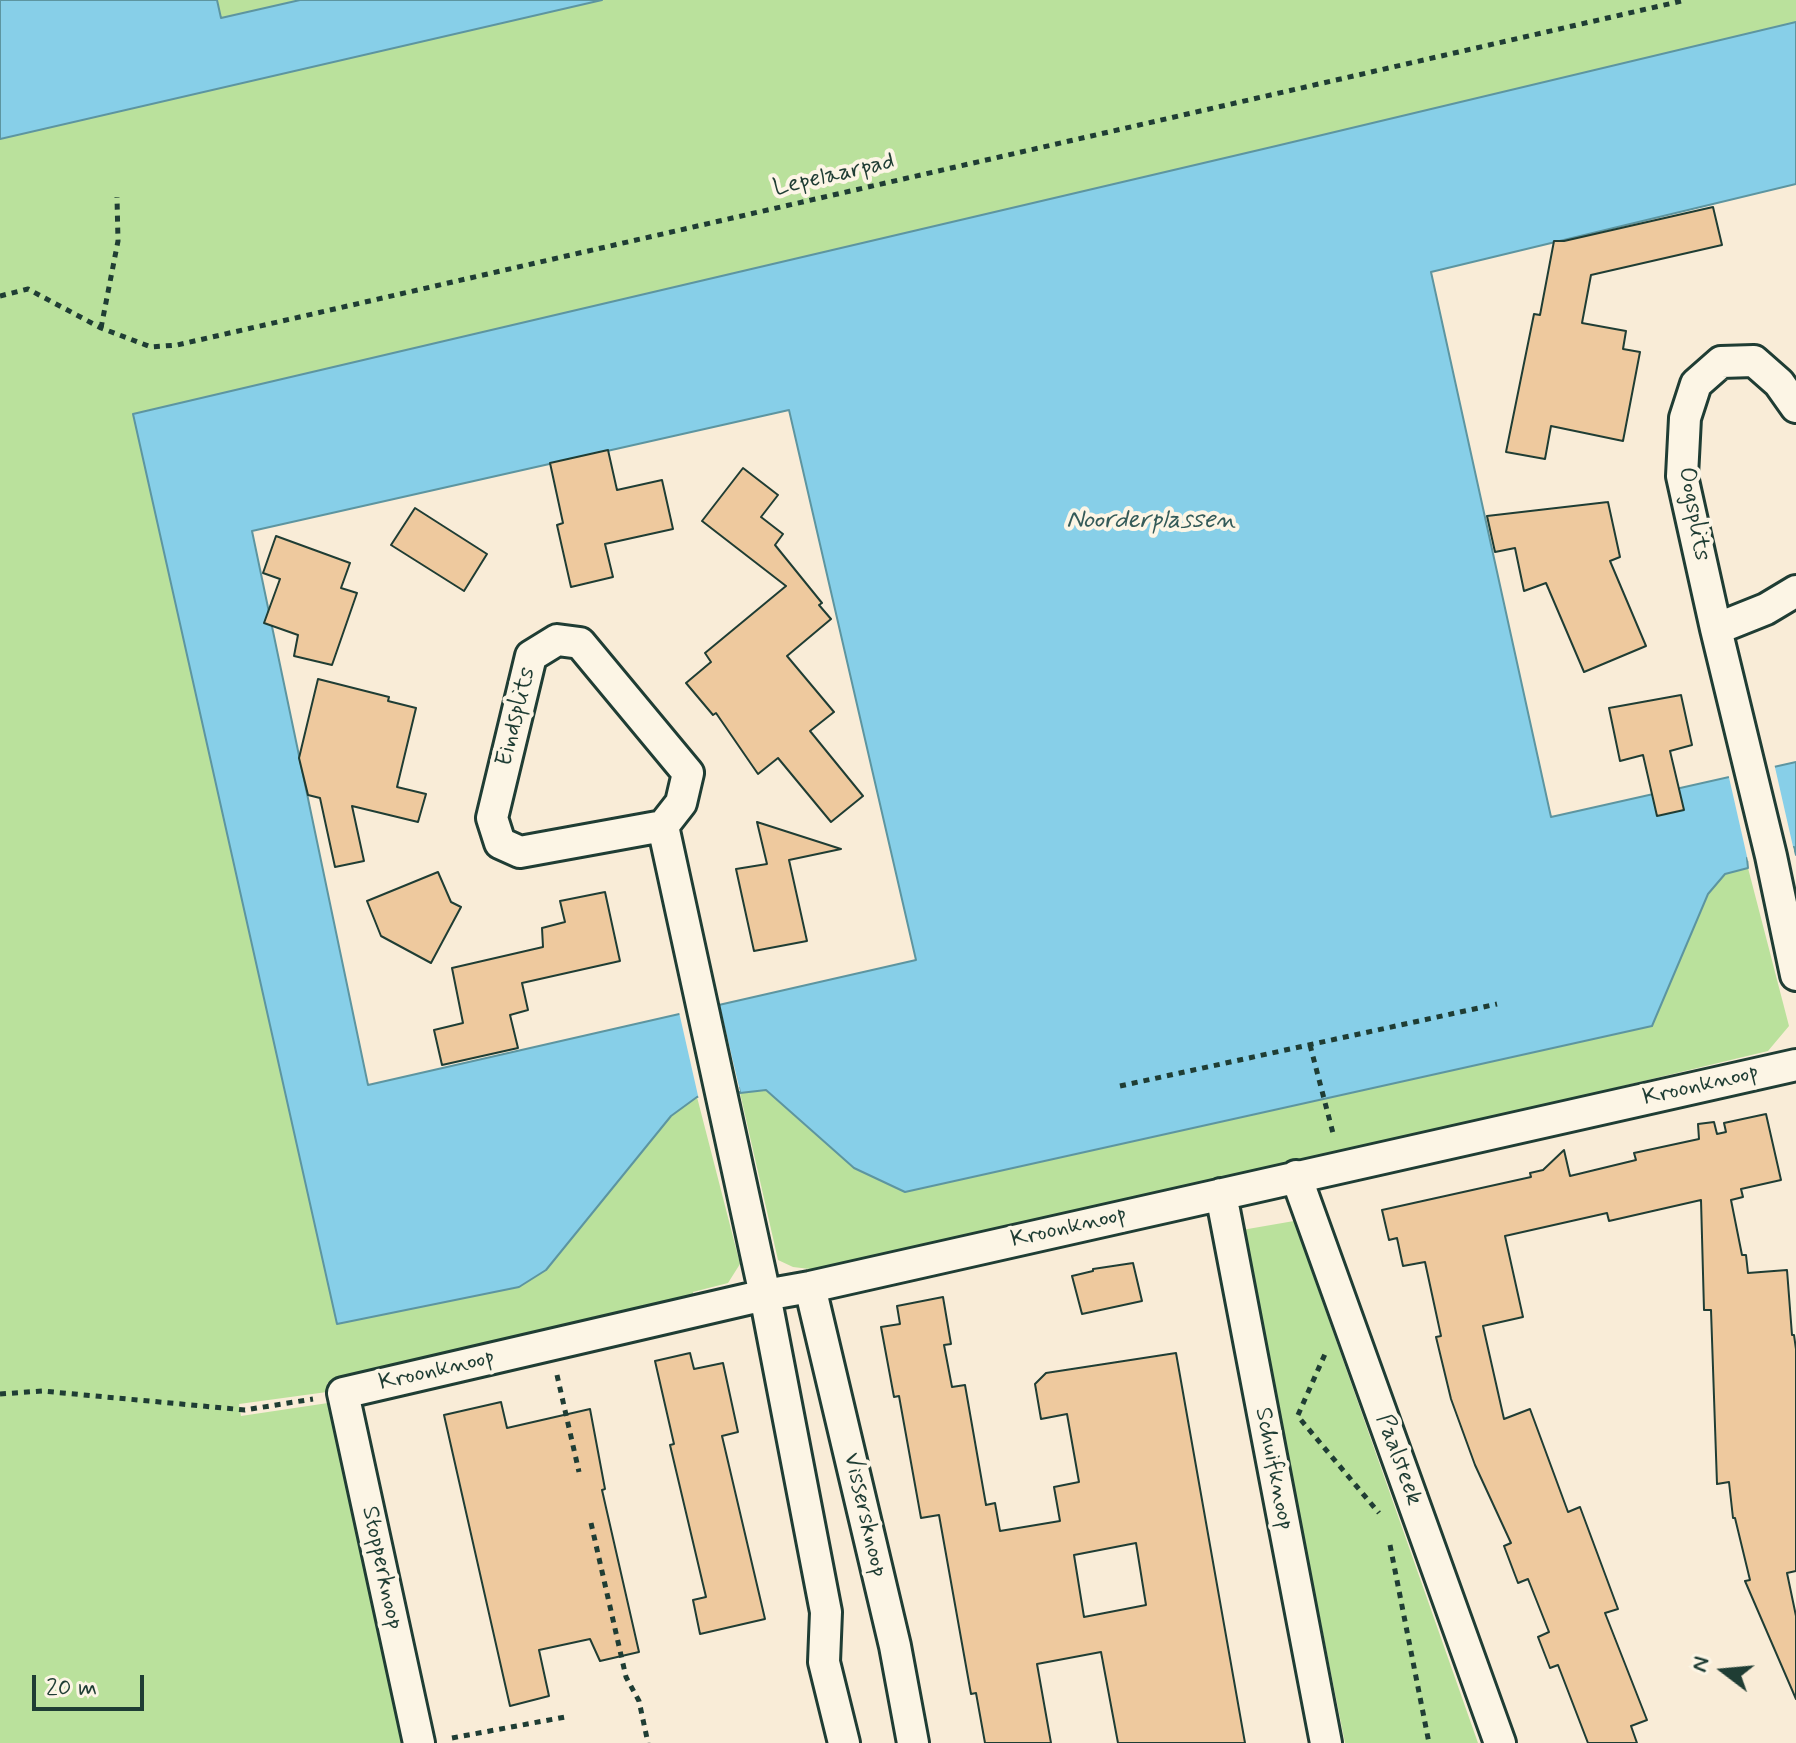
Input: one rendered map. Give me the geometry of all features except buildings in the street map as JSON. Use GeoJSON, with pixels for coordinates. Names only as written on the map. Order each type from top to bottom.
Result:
{"type":"FeatureCollection","features":[{"type":"Feature","properties":{"kind":"street","name":"Oogsplits"},"geometry":{"type":"LineString","coordinates":[[1796,407],[1779,383],[1754,361],[1721,362],[1696,384],[1685,418],[1682,476],[1796,975]]}},
{"type":"Feature","properties":{"kind":"street"},"geometry":{"type":"LineString","coordinates":[[1716,629],[1766,609],[1796,591]]}},
{"type":"Feature","properties":{"kind":"street","name":"Eindsplits"},"geometry":{"type":"LineString","coordinates":[[557,640],[580,643],[688,773],[681,803],[663,826],[520,852],[500,843],[492,818],[531,656],[557,640]]}},
{"type":"Feature","properties":{"kind":"street"},"geometry":{"type":"LineString","coordinates":[[663,826],[765,1295],[826,1612],[824,1662],[844,1743]]}},
{"type":"Feature","properties":{"kind":"street","name":"Kroonknoop"},"geometry":{"type":"LineString","coordinates":[[343,1393],[765,1295],[1796,1065]]}},
{"type":"Feature","properties":{"kind":"street","name":"Paalsteek"},"geometry":{"type":"LineString","coordinates":[[1296,1176],[1500,1743]]}},
{"type":"Feature","properties":{"kind":"street","name":"Schuifknoop"},"geometry":{"type":"LineString","coordinates":[[1221,1194],[1326,1743]]}},
{"type":"Feature","properties":{"kind":"street","name":"Vissersknoop"},"geometry":{"type":"LineString","coordinates":[[810,1287],[895,1646],[913,1743]]}},
{"type":"Feature","properties":{"kind":"street","name":"Stopperknoop"},"geometry":{"type":"LineString","coordinates":[[343,1393],[431,1742]]}},
{"type":"Feature","properties":{"kind":"path","name":"Lepelaarpad"},"geometry":{"type":"LineString","coordinates":[[0,296],[28,289],[101,328],[151,347],[177,345],[1686,0]]}},
{"type":"Feature","properties":{"kind":"path"},"geometry":{"type":"LineString","coordinates":[[101,328],[118,241],[117,197]]}},
{"type":"Feature","properties":{"kind":"path"},"geometry":{"type":"LineString","coordinates":[[1120,1086],[1497,1004]]}},
{"type":"Feature","properties":{"kind":"path"},"geometry":{"type":"LineString","coordinates":[[1310,1045],[1337,1148]]}},
{"type":"Feature","properties":{"kind":"path"},"geometry":{"type":"LineString","coordinates":[[1274,1471],[1344,1311]]}},
{"type":"Feature","properties":{"kind":"path"},"geometry":{"type":"LineString","coordinates":[[550,1344],[579,1472]]}},
{"type":"Feature","properties":{"kind":"path"},"geometry":{"type":"LineString","coordinates":[[0,1394],[42,1391],[245,1410],[343,1393]]}},
{"type":"Feature","properties":{"kind":"path"},"geometry":{"type":"LineString","coordinates":[[1289,1406],[1385,1520]]}},
{"type":"Feature","properties":{"kind":"path"},"geometry":{"type":"LineString","coordinates":[[591,1523],[626,1677],[639,1701],[648,1743]]}},
{"type":"Feature","properties":{"kind":"path"},"geometry":{"type":"LineString","coordinates":[[1388,1535],[1429,1743]]}},
{"type":"Feature","properties":{"kind":"path"},"geometry":{"type":"LineString","coordinates":[[431,1742],[565,1717]]}},
{"type":"Feature","properties":{"kind":"green space"},"geometry":{"type":"Polygon","coordinates":[[[217,0],[300,0],[221,19],[217,0]]]}},
{"type":"Feature","properties":{"kind":"green space"},"geometry":{"type":"Polygon","coordinates":[[[602,0],[1796,0],[1796,22],[133,414],[337,1324],[697,1097],[740,1264],[728,1283],[693,1292],[694,1301],[327,1383],[327,1392],[239,1404],[241,1416],[328,1403],[406,1743],[0,1743],[0,139],[602,0]]]}},
{"type":"Feature","properties":{"kind":"green space"},"geometry":{"type":"Polygon","coordinates":[[[1748,868],[1789,1026],[1768,1051],[1436,1131],[818,1270],[793,1267],[778,1260],[740,1093],[766,1090],[854,1168],[905,1192],[1652,1026],[1708,894],[1725,874],[1748,868]]]}},
{"type":"Feature","properties":{"kind":"green space"},"geometry":{"type":"Polygon","coordinates":[[[1294,1221],[1478,1743],[1345,1743],[1242,1230],[1294,1221]]]}},
{"type":"Feature","properties":{"kind":"water"},"geometry":{"type":"Polygon","coordinates":[[[0,0],[217,0],[221,18],[300,0],[602,0],[0,139],[0,0]]]}},
{"type":"Feature","properties":{"kind":"water","name":"Noorderplassen"},"geometry":{"type":"Polygon","coordinates":[[[1796,22],[1796,184],[1431,272],[1551,817],[1796,762],[1796,855],[1794,847],[1747,858],[1748,868],[1725,874],[1708,894],[1652,1026],[905,1192],[854,1168],[766,1090],[740,1093],[739,1088],[697,1097],[671,1116],[546,1270],[519,1287],[337,1324],[133,414],[1796,22]],[[789,410],[252,531],[368,1085],[916,960],[789,410]]]}},
{"type":"Feature","properties":{"kind":"pier"},"geometry":{"type":"Polygon","coordinates":[[[1774,763],[1794,851],[1748,861],[1728,773],[1774,763]]]}},
{"type":"Feature","properties":{"kind":"pier"},"geometry":{"type":"Polygon","coordinates":[[[719,1002],[740,1091],[699,1100],[679,1012],[719,1002]]]}}]}
